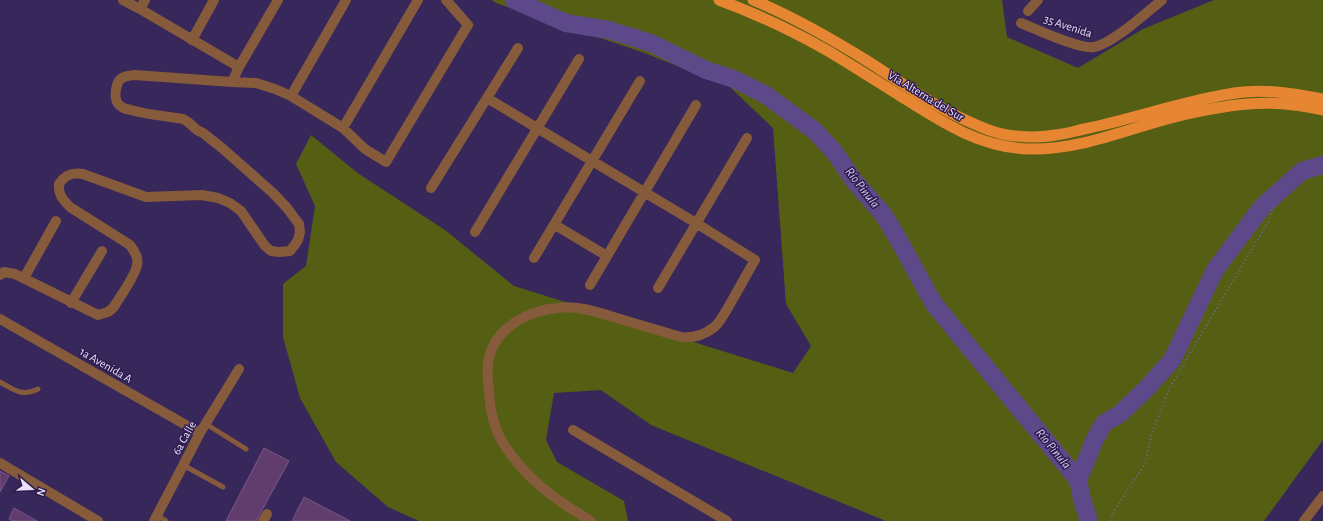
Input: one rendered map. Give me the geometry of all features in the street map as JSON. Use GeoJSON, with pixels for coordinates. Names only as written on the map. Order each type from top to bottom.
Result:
{"type":"FeatureCollection","features":[{"type":"Feature","properties":{"kind":"highway","name":"Vía Alterna del Sur"},"geometry":{"type":"LineString","coordinates":[[719,0],[770,20],[827,50],[948,126],[979,140],[1004,146],[1030,149],[1057,148],[1086,143],[1190,113],[1232,105],[1261,103],[1293,104],[1323,110]]}},
{"type":"Feature","properties":{"kind":"highway","name":"Vía Alterna del Sur"},"geometry":{"type":"LineString","coordinates":[[753,0],[777,10],[833,40],[925,99],[954,115],[982,127],[1006,134],[1032,137],[1055,136],[1126,120],[1188,102],[1230,93],[1260,91],[1323,98]]}},
{"type":"Feature","properties":{"kind":"street"},"geometry":{"type":"LineString","coordinates":[[123,0],[143,4],[192,40],[238,67]]}},
{"type":"Feature","properties":{"kind":"street"},"geometry":{"type":"LineString","coordinates":[[192,40],[214,0]]}},
{"type":"Feature","properties":{"kind":"street"},"geometry":{"type":"LineString","coordinates":[[232,82],[238,67],[278,0]]}},
{"type":"Feature","properties":{"kind":"street"},"geometry":{"type":"LineString","coordinates":[[291,96],[346,0]]}},
{"type":"Feature","properties":{"kind":"street"},"geometry":{"type":"LineString","coordinates":[[343,128],[418,0]]}},
{"type":"Feature","properties":{"kind":"street"},"geometry":{"type":"LineString","coordinates":[[0,275],[3,272],[24,278],[71,303],[98,315],[108,312],[113,308],[137,266],[137,258],[130,245],[70,206],[60,195],[59,184],[66,176],[72,174],[83,174],[146,197],[202,195],[218,198],[230,203],[241,211],[265,246],[272,251],[290,251],[298,240],[300,232],[299,224],[287,208],[272,193],[222,148],[183,119],[140,112],[121,107],[115,97],[118,82],[121,78],[127,76],[256,82],[291,96],[343,128],[365,149],[386,162],[468,25],[446,0]]}},
{"type":"Feature","properties":{"kind":"street"},"geometry":{"type":"LineString","coordinates":[[1028,12],[1038,0]]}},
{"type":"Feature","properties":{"kind":"street","name":"35 Avenida"},"geometry":{"type":"LineString","coordinates":[[1020,23],[1078,45],[1092,48],[1107,43],[1162,0]]}},
{"type":"Feature","properties":{"kind":"street"},"geometry":{"type":"LineString","coordinates":[[431,188],[518,48]]}},
{"type":"Feature","properties":{"kind":"street"},"geometry":{"type":"LineString","coordinates":[[475,232],[579,58]]}},
{"type":"Feature","properties":{"kind":"street"},"geometry":{"type":"LineString","coordinates":[[534,258],[640,81]]}},
{"type":"Feature","properties":{"kind":"street"},"geometry":{"type":"LineString","coordinates":[[487,98],[755,260],[719,322],[713,328],[700,335],[688,338],[666,333],[591,310],[558,307],[535,313],[518,320],[506,329],[498,338],[492,349],[488,364],[489,395],[498,435],[505,447],[539,485],[566,506],[591,521]]}},
{"type":"Feature","properties":{"kind":"street"},"geometry":{"type":"LineString","coordinates":[[590,285],[696,105]]}},
{"type":"Feature","properties":{"kind":"street"},"geometry":{"type":"LineString","coordinates":[[658,288],[747,138]]}},
{"type":"Feature","properties":{"kind":"street"},"geometry":{"type":"LineString","coordinates":[[24,278],[56,221]]}},
{"type":"Feature","properties":{"kind":"street"},"geometry":{"type":"LineString","coordinates":[[555,225],[607,256]]}},
{"type":"Feature","properties":{"kind":"street"},"geometry":{"type":"LineString","coordinates":[[71,303],[102,251]]}},
{"type":"Feature","properties":{"kind":"street","name":"1a Avenida A"},"geometry":{"type":"LineString","coordinates":[[0,320],[200,433]]}},
{"type":"Feature","properties":{"kind":"street","name":"6a Calle"},"geometry":{"type":"LineString","coordinates":[[159,519],[183,465],[200,433],[239,368]]}},
{"type":"Feature","properties":{"kind":"street"},"geometry":{"type":"LineString","coordinates":[[573,430],[727,521]]}},
{"type":"Feature","properties":{"kind":"street"},"geometry":{"type":"LineString","coordinates":[[0,464],[98,521]]}},
{"type":"Feature","properties":{"kind":"street"},"geometry":{"type":"LineString","coordinates":[[1304,521],[1323,496]]}},
{"type":"Feature","properties":{"kind":"lane"},"geometry":{"type":"LineString","coordinates":[[0,382],[21,393],[31,392],[38,389]]}},
{"type":"Feature","properties":{"kind":"lane"},"geometry":{"type":"LineString","coordinates":[[206,424],[246,449]]}},
{"type":"Feature","properties":{"kind":"lane"},"geometry":{"type":"LineString","coordinates":[[183,465],[223,488]]}},
{"type":"Feature","properties":{"kind":"path"},"geometry":{"type":"LineString","coordinates":[[1112,521],[1111,519],[1113,512],[1145,464],[1152,433],[1170,387],[1268,222],[1274,206]]}},
{"type":"Feature","properties":{"kind":"green space"},"geometry":{"type":"Polygon","coordinates":[[[492,0],[1002,0],[1007,37],[1078,68],[1143,29],[1214,0],[1323,0],[1323,440],[1264,521],[886,521],[651,425],[601,390],[554,393],[546,440],[557,462],[624,501],[628,521],[419,521],[388,507],[336,462],[300,398],[283,337],[283,284],[306,266],[315,206],[296,164],[311,135],[359,174],[445,230],[514,286],[793,373],[811,346],[786,304],[773,128],[730,87],[642,52],[496,3],[492,0]]]}},
{"type":"Feature","properties":{"kind":"building"},"geometry":{"type":"Polygon","coordinates":[[[264,448],[289,461],[256,521],[226,521],[264,448]]]}},
{"type":"Feature","properties":{"kind":"building"},"geometry":{"type":"Polygon","coordinates":[[[0,471],[9,476],[0,492],[0,471]]]}},
{"type":"Feature","properties":{"kind":"building"},"geometry":{"type":"Polygon","coordinates":[[[304,497],[350,521],[292,521],[304,497]]]}},
{"type":"Feature","properties":{"kind":"building"},"geometry":{"type":"Polygon","coordinates":[[[14,508],[37,521],[13,521],[9,519],[14,508]]]}},
{"type":"Feature","properties":{"kind":"waterway","name":"Río Pinula"},"geometry":{"type":"LineString","coordinates":[[514,0],[566,23],[609,30],[651,43],[706,70],[734,79],[766,95],[815,131],[835,153],[855,182],[883,214],[934,304],[1078,480],[1089,521]]}},
{"type":"Feature","properties":{"kind":"waterway"},"geometry":{"type":"LineString","coordinates":[[1078,480],[1095,439],[1104,423],[1120,414],[1147,388],[1172,360],[1215,270],[1262,207],[1302,171],[1323,165]]}}]}
